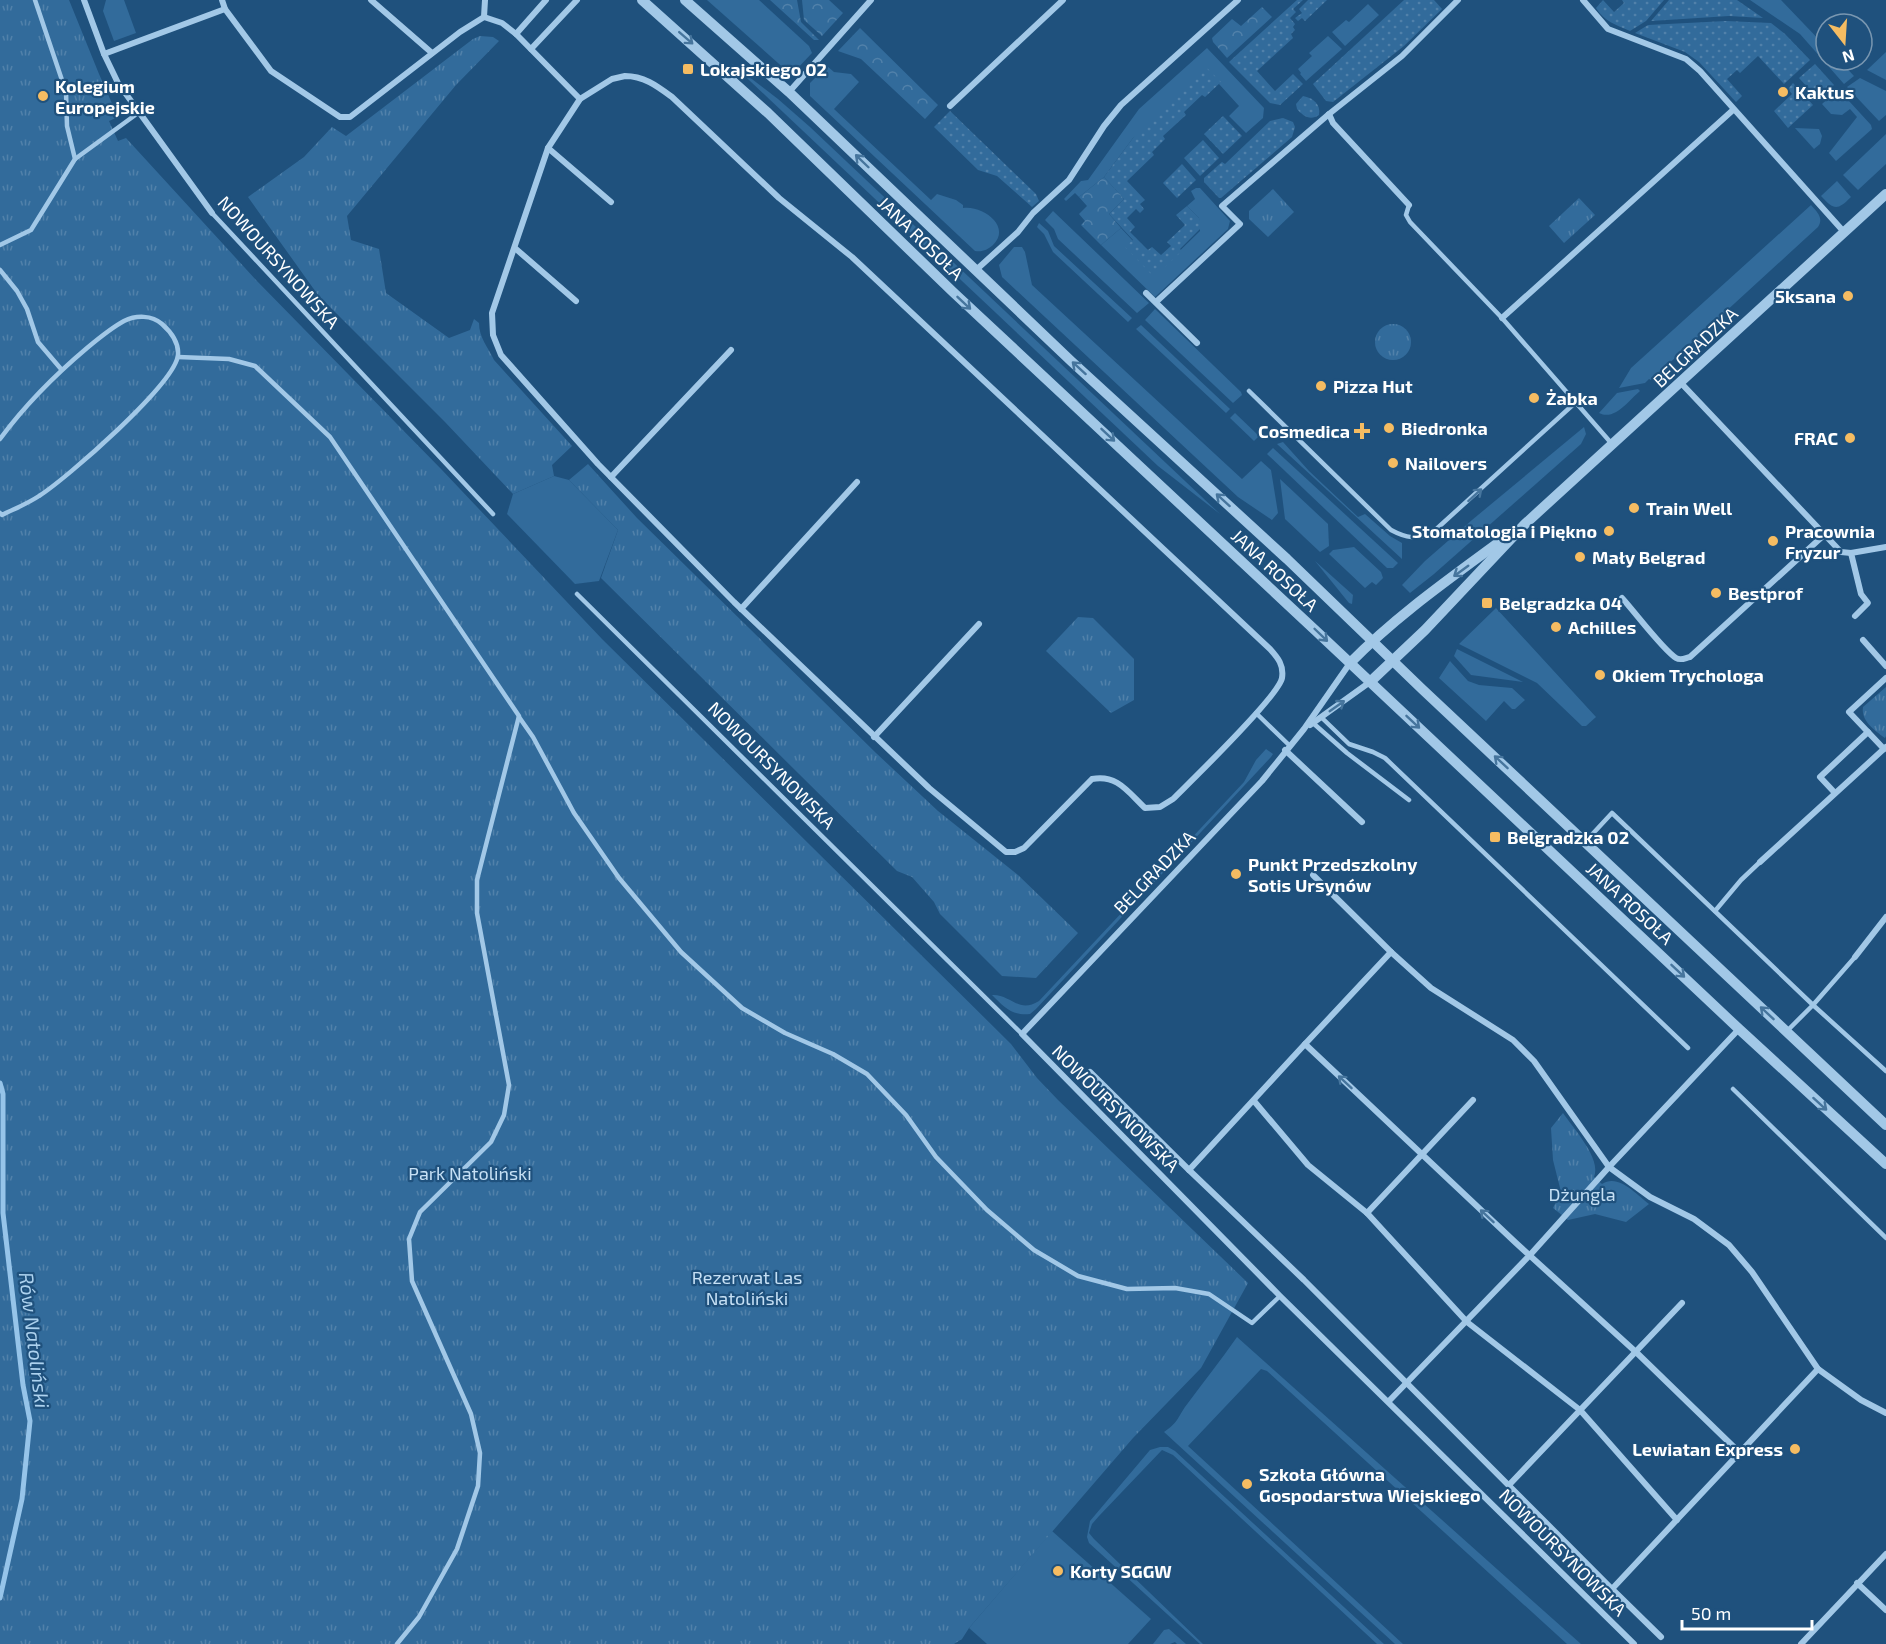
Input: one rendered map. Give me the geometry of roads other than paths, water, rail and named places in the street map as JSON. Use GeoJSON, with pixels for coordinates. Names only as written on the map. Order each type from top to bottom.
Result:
{"type":"FeatureCollection","features":[{"type":"Feature","properties":{"kind":"street","name":"NOWOURSYNOWSKA"},"geometry":{"type":"LineString","coordinates":[[84,0],[104,54],[118,83],[212,213]]}},
{"type":"Feature","properties":{"kind":"street"},"geometry":{"type":"LineString","coordinates":[[222,0],[225,9],[271,71],[340,117],[350,117],[432,53],[484,17]]}},
{"type":"Feature","properties":{"kind":"street"},"geometry":{"type":"LineString","coordinates":[[370,0],[432,53]]}},
{"type":"Feature","properties":{"kind":"street"},"geometry":{"type":"LineString","coordinates":[[484,17],[485,0]]}},
{"type":"Feature","properties":{"kind":"street"},"geometry":{"type":"LineString","coordinates":[[516,34],[546,0]]}},
{"type":"Feature","properties":{"kind":"street"},"geometry":{"type":"LineString","coordinates":[[531,49],[577,0]]}},
{"type":"Feature","properties":{"kind":"street","name":"JANA ROSOŁA"},"geometry":{"type":"LineString","coordinates":[[642,0],[768,113],[953,292],[1886,1164]]}},
{"type":"Feature","properties":{"kind":"street","name":"JANA ROSOŁA"},"geometry":{"type":"LineString","coordinates":[[685,0],[789,92],[1071,362],[1287,559],[1886,1125]]}},
{"type":"Feature","properties":{"kind":"street"},"geometry":{"type":"LineString","coordinates":[[789,92],[872,0]]}},
{"type":"Feature","properties":{"kind":"street"},"geometry":{"type":"LineString","coordinates":[[950,106],[1063,0]]}},
{"type":"Feature","properties":{"kind":"street"},"geometry":{"type":"LineString","coordinates":[[976,270],[1018,232],[1033,213],[1069,180],[1104,126],[1121,105],[1238,0]]}},
{"type":"Feature","properties":{"kind":"street"},"geometry":{"type":"LineString","coordinates":[[1155,302],[1240,224],[1221,206],[1329,114],[1406,53],[1458,0]]}},
{"type":"Feature","properties":{"kind":"street"},"geometry":{"type":"LineString","coordinates":[[1583,0],[1605,31],[1686,59],[1700,71],[1844,232]]}},
{"type":"Feature","properties":{"kind":"street"},"geometry":{"type":"LineString","coordinates":[[104,54],[225,9]]}},
{"type":"Feature","properties":{"kind":"street"},"geometry":{"type":"LineString","coordinates":[[484,17],[502,23],[516,34],[580,99]]}},
{"type":"Feature","properties":{"kind":"street"},"geometry":{"type":"LineString","coordinates":[[625,76],[634,76],[653,82],[672,97],[779,198],[852,257],[1270,649],[1282,664],[1282,680],[1256,713],[1173,799],[1160,807],[1145,808],[1113,779],[1104,777],[1092,779],[1024,848],[1015,852],[1006,852],[929,788],[741,609],[611,477],[501,355],[493,335],[492,314],[549,148],[580,99],[612,79],[625,76]]}},
{"type":"Feature","properties":{"kind":"street"},"geometry":{"type":"LineString","coordinates":[[1502,318],[1733,110]]}},
{"type":"Feature","properties":{"kind":"street"},"geometry":{"type":"LineString","coordinates":[[1329,114],[1333,123],[1409,206]]}},
{"type":"Feature","properties":{"kind":"street"},"geometry":{"type":"LineString","coordinates":[[549,148],[610,202]]}},
{"type":"Feature","properties":{"kind":"street","name":"BELGRADZKA"},"geometry":{"type":"LineString","coordinates":[[1304,729],[1370,682],[1394,661],[1525,524],[1886,194]]}},
{"type":"Feature","properties":{"kind":"street"},"geometry":{"type":"LineString","coordinates":[[516,249],[576,301]]}},
{"type":"Feature","properties":{"kind":"street"},"geometry":{"type":"LineString","coordinates":[[1146,293],[1197,343]]}},
{"type":"Feature","properties":{"kind":"street"},"geometry":{"type":"LineString","coordinates":[[611,477],[731,350]]}},
{"type":"Feature","properties":{"kind":"street"},"geometry":{"type":"LineString","coordinates":[[1681,382],[1840,552],[1851,553],[1886,547]]}},
{"type":"Feature","properties":{"kind":"street"},"geometry":{"type":"LineString","coordinates":[[741,609],[857,482]]}},
{"type":"Feature","properties":{"kind":"street","name":"BELGRADZKA"},"geometry":{"type":"LineString","coordinates":[[1022,1034],[1255,789],[1304,729],[1350,663],[1414,605],[1525,524]]}},
{"type":"Feature","properties":{"kind":"street"},"geometry":{"type":"LineString","coordinates":[[1622,598],[1666,649],[1677,659],[1682,660],[1690,657],[1824,535]]}},
{"type":"Feature","properties":{"kind":"street"},"geometry":{"type":"LineString","coordinates":[[1851,553],[1861,594],[1868,603],[1855,616]]}},
{"type":"Feature","properties":{"kind":"street"},"geometry":{"type":"LineString","coordinates":[[874,737],[979,624]]}},
{"type":"Feature","properties":{"kind":"street"},"geometry":{"type":"LineString","coordinates":[[1863,640],[1886,666]]}},
{"type":"Feature","properties":{"kind":"street"},"geometry":{"type":"LineString","coordinates":[[1760,862],[1885,748],[1849,712],[1886,678]]}},
{"type":"Feature","properties":{"kind":"street"},"geometry":{"type":"LineString","coordinates":[[1835,793],[1820,777],[1868,732]]}},
{"type":"Feature","properties":{"kind":"street"},"geometry":{"type":"LineString","coordinates":[[1287,748],[1362,822]]}},
{"type":"Feature","properties":{"kind":"street"},"geometry":{"type":"LineString","coordinates":[[1313,875],[1431,988],[1513,1040],[1534,1061],[1609,1167],[1650,1197],[1694,1219],[1729,1245],[1752,1272],[1818,1369],[1861,1400],[1886,1413]]}},
{"type":"Feature","properties":{"kind":"street"},"geometry":{"type":"LineString","coordinates":[[1855,957],[1886,917]]}},
{"type":"Feature","properties":{"kind":"street"},"geometry":{"type":"LineString","coordinates":[[1189,1170],[1391,952]]}},
{"type":"Feature","properties":{"kind":"street"},"geometry":{"type":"LineString","coordinates":[[1389,1401],[1467,1322],[1739,1029]]}},
{"type":"Feature","properties":{"kind":"street","name":"NOWOURSYNOWSKA"},"geometry":{"type":"LineString","coordinates":[[1022,1034],[1280,1296],[1634,1644]]}},
{"type":"Feature","properties":{"kind":"street"},"geometry":{"type":"LineString","coordinates":[[1305,1044],[1637,1353],[1740,1453]]}},
{"type":"Feature","properties":{"kind":"street"},"geometry":{"type":"LineString","coordinates":[[1090,1072],[1661,1636]]}},
{"type":"Feature","properties":{"kind":"street"},"geometry":{"type":"LineString","coordinates":[[1367,1214],[1473,1100]]}},
{"type":"Feature","properties":{"kind":"street"},"geometry":{"type":"LineString","coordinates":[[1254,1101],[1308,1165],[1367,1214],[1467,1322],[1580,1410],[1677,1520]]}},
{"type":"Feature","properties":{"kind":"street"},"geometry":{"type":"LineString","coordinates":[[1509,1485],[1637,1353],[1682,1303]]}},
{"type":"Feature","properties":{"kind":"street"},"geometry":{"type":"LineString","coordinates":[[1612,1589],[1818,1369]]}},
{"type":"Feature","properties":{"kind":"street"},"geometry":{"type":"LineString","coordinates":[[1801,1644],[1886,1554]]}},
{"type":"Feature","properties":{"kind":"street"},"geometry":{"type":"LineString","coordinates":[[1857,1583],[1886,1610]]}},
{"type":"Feature","properties":{"kind":"lane"},"geometry":{"type":"LineString","coordinates":[[35,0],[66,92],[67,126],[75,159]]}},
{"type":"Feature","properties":{"kind":"lane"},"geometry":{"type":"LineString","coordinates":[[0,245],[31,230],[75,159],[138,113]]}},
{"type":"Feature","properties":{"kind":"lane"},"geometry":{"type":"LineString","coordinates":[[1409,206],[1406,215],[1410,222],[1502,318],[1612,444]]}},
{"type":"Feature","properties":{"kind":"lane","name":"NOWOURSYNOWSKA"},"geometry":{"type":"LineString","coordinates":[[212,213],[493,514]]}},
{"type":"Feature","properties":{"kind":"lane"},"geometry":{"type":"LineString","coordinates":[[0,270],[17,291],[27,309],[38,342],[61,369]]}},
{"type":"Feature","properties":{"kind":"lane"},"geometry":{"type":"LineString","coordinates":[[0,439],[61,369],[101,336],[125,320],[145,316],[157,320],[170,331],[176,343],[178,357],[167,376],[150,396],[91,455],[38,497],[2,515],[0,513]]}},
{"type":"Feature","properties":{"kind":"lane"},"geometry":{"type":"LineString","coordinates":[[178,357],[229,359],[255,366],[330,437],[533,737],[574,813],[619,878],[681,952],[742,1008],[785,1033],[833,1054],[867,1074],[906,1115],[936,1156],[987,1210],[1034,1250],[1078,1276],[1127,1289],[1175,1288],[1209,1294],[1252,1323],[1280,1296]]}},
{"type":"Feature","properties":{"kind":"lane"},"geometry":{"type":"LineString","coordinates":[[1248,391],[1391,530],[1405,537],[1414,538],[1432,533],[1576,402]]}},
{"type":"Feature","properties":{"kind":"lane","name":"NOWOURSYNOWSKA"},"geometry":{"type":"LineString","coordinates":[[577,594],[1022,1034]]}},
{"type":"Feature","properties":{"kind":"lane"},"geometry":{"type":"LineString","coordinates":[[1256,713],[1287,748]]}},
{"type":"Feature","properties":{"kind":"lane"},"geometry":{"type":"LineString","coordinates":[[397,1644],[419,1617],[457,1549],[478,1486],[480,1453],[471,1414],[411,1281],[409,1239],[420,1212],[491,1142],[504,1116],[509,1085],[477,913],[477,880],[519,716]]}},
{"type":"Feature","properties":{"kind":"lane"},"geometry":{"type":"LineString","coordinates":[[1321,717],[1349,744],[1385,758],[1688,1048]]}},
{"type":"Feature","properties":{"kind":"lane"},"geometry":{"type":"LineString","coordinates":[[1313,723],[1409,800]]}},
{"type":"Feature","properties":{"kind":"lane"},"geometry":{"type":"LineString","coordinates":[[1358,761],[1367,750]]}},
{"type":"Feature","properties":{"kind":"lane"},"geometry":{"type":"LineString","coordinates":[[1586,842],[1612,813],[1813,1005],[1886,1071]]}},
{"type":"Feature","properties":{"kind":"lane"},"geometry":{"type":"LineString","coordinates":[[1714,911],[1740,880],[1760,862]]}},
{"type":"Feature","properties":{"kind":"lane"},"geometry":{"type":"LineString","coordinates":[[1787,1031],[1855,957]]}},
{"type":"Feature","properties":{"kind":"lane"},"geometry":{"type":"LineString","coordinates":[[1733,1089],[1886,1238]]}},
{"type":"Feature","properties":{"kind":"waterway","name":"Rów Natoliński"},"geometry":{"type":"LineString","coordinates":[[0,1083],[3,1094],[3,1213],[23,1385],[30,1421],[22,1499],[0,1598]]}},
{"type":"Feature","properties":{"kind":"place","name":"Lokajskiego 02"},"geometry":{"type":"Point","coordinates":[688,69]}},
{"type":"Feature","properties":{"kind":"place","name":"Kaktus"},"geometry":{"type":"Point","coordinates":[1783,92]}},
{"type":"Feature","properties":{"kind":"place","name":"Kolegium Europejskie"},"geometry":{"type":"Point","coordinates":[43,96]}},
{"type":"Feature","properties":{"kind":"place","name":"5ksana"},"geometry":{"type":"Point","coordinates":[1848,296]}},
{"type":"Feature","properties":{"kind":"place","name":"Pizza Hut"},"geometry":{"type":"Point","coordinates":[1321,386]}},
{"type":"Feature","properties":{"kind":"place","name":"Żabka"},"geometry":{"type":"Point","coordinates":[1534,398]}},
{"type":"Feature","properties":{"kind":"place","name":"Biedronka"},"geometry":{"type":"Point","coordinates":[1389,428]}},
{"type":"Feature","properties":{"kind":"place","name":"Cosmedica"},"geometry":{"type":"Point","coordinates":[1362,431]}},
{"type":"Feature","properties":{"kind":"place","name":"FRAC"},"geometry":{"type":"Point","coordinates":[1850,438]}},
{"type":"Feature","properties":{"kind":"place","name":"Nailovers"},"geometry":{"type":"Point","coordinates":[1393,463]}},
{"type":"Feature","properties":{"kind":"place","name":"Train Well"},"geometry":{"type":"Point","coordinates":[1634,508]}},
{"type":"Feature","properties":{"kind":"place","name":"Stomatologia i Piękno"},"geometry":{"type":"Point","coordinates":[1609,531]}},
{"type":"Feature","properties":{"kind":"place","name":"Pracownia Fryzur"},"geometry":{"type":"Point","coordinates":[1773,541]}},
{"type":"Feature","properties":{"kind":"place","name":"Mały Belgrad"},"geometry":{"type":"Point","coordinates":[1580,557]}},
{"type":"Feature","properties":{"kind":"place","name":"Bestprof"},"geometry":{"type":"Point","coordinates":[1716,593]}},
{"type":"Feature","properties":{"kind":"place","name":"Belgradzka 04"},"geometry":{"type":"Point","coordinates":[1487,603]}},
{"type":"Feature","properties":{"kind":"place","name":"Achilles"},"geometry":{"type":"Point","coordinates":[1556,627]}},
{"type":"Feature","properties":{"kind":"place","name":"Okiem Trychologa"},"geometry":{"type":"Point","coordinates":[1600,675]}},
{"type":"Feature","properties":{"kind":"place","name":"Belgradzka 02"},"geometry":{"type":"Point","coordinates":[1495,837]}},
{"type":"Feature","properties":{"kind":"place","name":"Punkt Przedszkolny Sotis Ursynów"},"geometry":{"type":"Point","coordinates":[1236,874]}},
{"type":"Feature","properties":{"kind":"place","name":"Lewiatan Express"},"geometry":{"type":"Point","coordinates":[1795,1449]}},
{"type":"Feature","properties":{"kind":"place","name":"Szkoła Główna Gospodarstwa Wiejskiego"},"geometry":{"type":"Point","coordinates":[1247,1484]}},
{"type":"Feature","properties":{"kind":"place","name":"Korty SGGW"},"geometry":{"type":"Point","coordinates":[1058,1571]}},
{"type":"Feature","properties":{"kind":"park label","name":"Park Natoliński"},"geometry":{"type":"Point","coordinates":[470,1173]}},
{"type":"Feature","properties":{"kind":"park label","name":"Dżungla"},"geometry":{"type":"Point","coordinates":[1582,1194]}},
{"type":"Feature","properties":{"kind":"park label","name":"Rezerwat Las Natoliński"},"geometry":{"type":"Point","coordinates":[747,1287]}}]}
